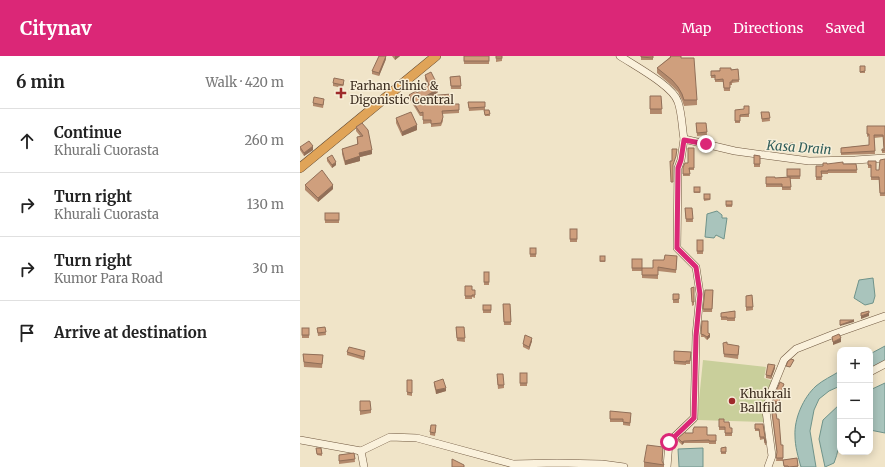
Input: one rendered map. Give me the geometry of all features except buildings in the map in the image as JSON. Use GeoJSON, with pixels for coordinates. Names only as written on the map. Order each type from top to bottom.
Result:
{"type":"FeatureCollection","features":[{"type":"Feature","properties":{"kind":"highway"},"geometry":{"type":"LineString","coordinates":[[300,168],[436,56]]}},
{"type":"Feature","properties":{"kind":"street"},"geometry":{"type":"LineString","coordinates":[[620,56],[657,80],[673,93],[678,102],[684,140],[681,160],[678,168],[677,248],[696,267],[700,294],[696,336],[694,418],[669,442],[668,467]]}},
{"type":"Feature","properties":{"kind":"street"},"geometry":{"type":"LineString","coordinates":[[684,140],[735,151],[809,160],[855,160],[885,158]]}},
{"type":"Feature","properties":{"kind":"street"},"geometry":{"type":"LineString","coordinates":[[768,467],[772,456],[766,411],[771,392],[784,360],[796,349],[885,316]]}},
{"type":"Feature","properties":{"kind":"street"},"geometry":{"type":"LineString","coordinates":[[873,370],[885,364]]}},
{"type":"Feature","properties":{"kind":"street"},"geometry":{"type":"LineString","coordinates":[[300,440],[361,451],[390,437],[417,438],[513,464],[602,464],[624,467]]}},
{"type":"Feature","properties":{"kind":"street"},"geometry":{"type":"LineString","coordinates":[[361,451],[364,467]]}},
{"type":"Feature","properties":{"kind":"green space","name":"Khukrali Ballfild"},"geometry":{"type":"Polygon","coordinates":[[[703,360],[766,367],[764,378],[773,381],[765,422],[697,420],[703,360]]]}},
{"type":"Feature","properties":{"kind":"water"},"geometry":{"type":"Polygon","coordinates":[[[717,211],[722,215],[722,218],[727,218],[724,239],[716,235],[714,238],[705,237],[707,214],[717,211]]]}},
{"type":"Feature","properties":{"kind":"water"},"geometry":{"type":"Polygon","coordinates":[[[873,278],[875,296],[873,303],[865,305],[854,298],[859,280],[873,278]]]}},
{"type":"Feature","properties":{"kind":"water"},"geometry":{"type":"Polygon","coordinates":[[[885,346],[885,363],[873,369],[873,352],[885,346]]]}},
{"type":"Feature","properties":{"kind":"water"},"geometry":{"type":"Polygon","coordinates":[[[837,373],[837,387],[829,391],[819,399],[814,410],[810,431],[816,467],[801,467],[796,448],[796,423],[800,409],[807,396],[816,386],[837,373]]]}},
{"type":"Feature","properties":{"kind":"water"},"geometry":{"type":"Polygon","coordinates":[[[885,383],[885,433],[873,431],[873,389],[885,383]]]}},
{"type":"Feature","properties":{"kind":"water"},"geometry":{"type":"Polygon","coordinates":[[[837,407],[837,456],[834,463],[825,467],[819,439],[823,420],[837,407]]]}},
{"type":"Feature","properties":{"kind":"water"},"geometry":{"type":"Polygon","coordinates":[[[703,448],[703,467],[679,467],[678,449],[703,448]]]}},
{"type":"Feature","properties":{"kind":"place","name":"Farhan Clinic & Digonistic Central"},"geometry":{"type":"Point","coordinates":[341,93]}},
{"type":"Feature","properties":{"kind":"place","name":"Khukrali Ballfild"},"geometry":{"type":"Point","coordinates":[732,401]}},
{"type":"Feature","properties":{"kind":"route"},"geometry":{"type":"LineString","coordinates":[[669,442],[694,418],[696,336],[700,294],[696,267],[677,248],[678,168],[681,160],[684,140],[706,144]]}},
{"type":"Feature","properties":{"kind":"water label","name":"Kasa Drain"},"geometry":{"type":"Point","coordinates":[799,147]}}]}
